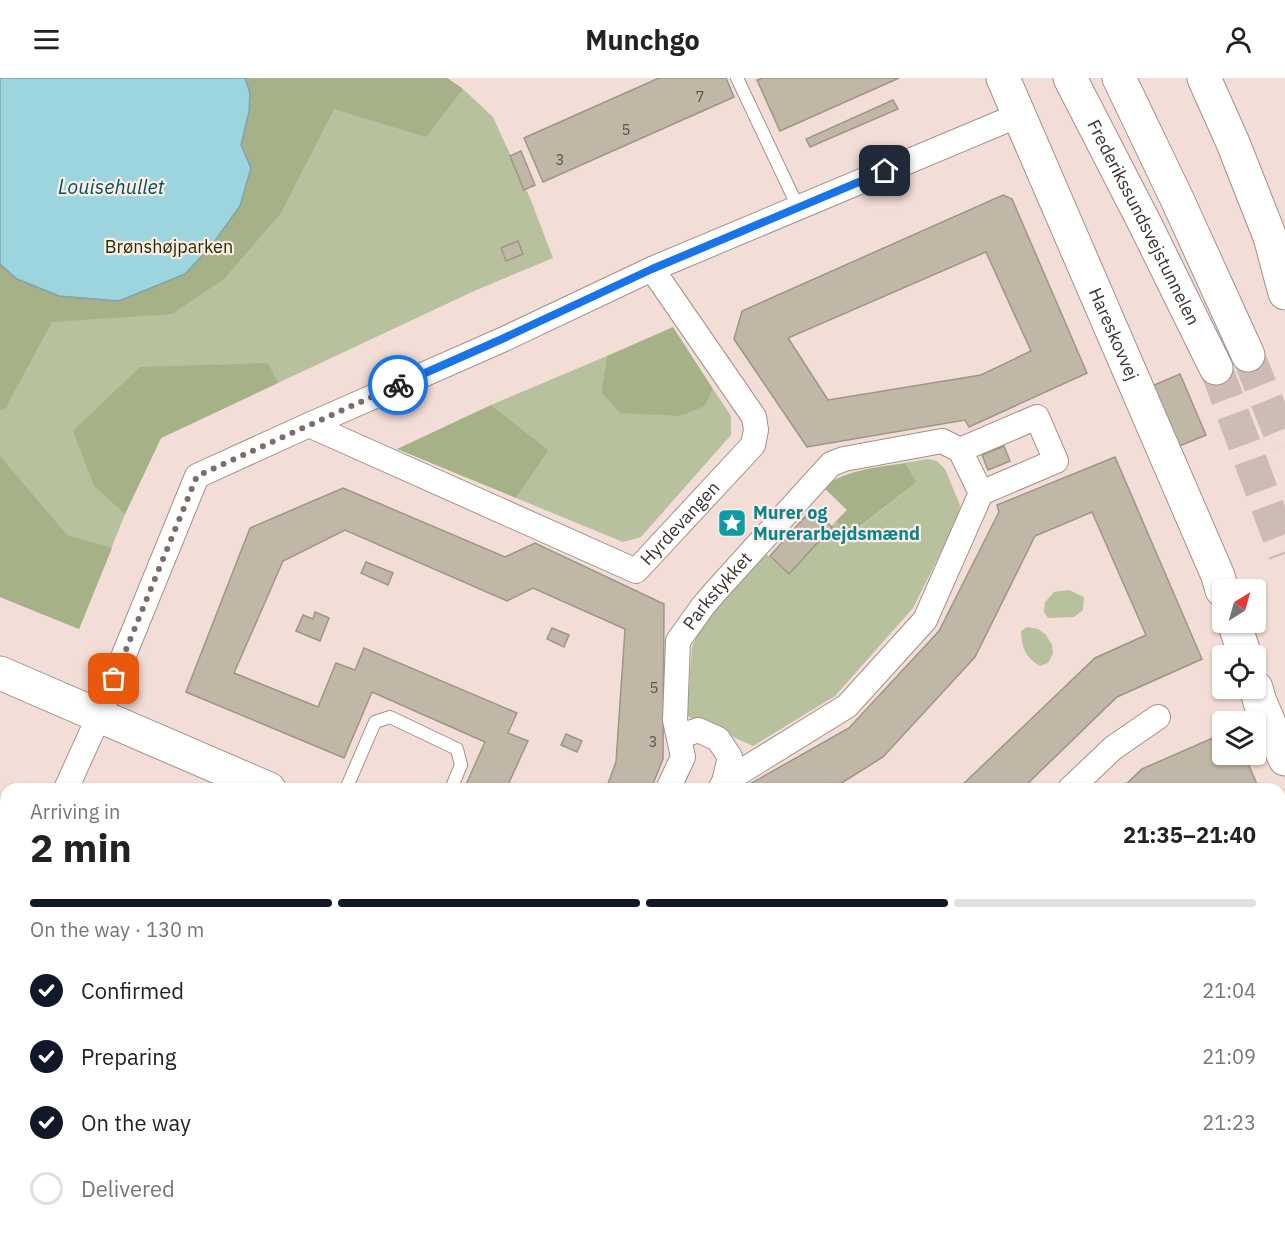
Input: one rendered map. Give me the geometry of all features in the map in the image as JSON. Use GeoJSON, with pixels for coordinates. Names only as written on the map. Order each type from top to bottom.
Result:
{"type":"FeatureCollection","features":[{"type":"Feature","properties":{"kind":"main road","name":"Hareskovvej"},"geometry":{"type":"LineString","coordinates":[[1003,78],[1218,579]]}},
{"type":"Feature","properties":{"kind":"main road","name":"Frederikssundsvejstunnelen"},"geometry":{"type":"LineString","coordinates":[[1070,78],[1215,368]]}},
{"type":"Feature","properties":{"kind":"main road","name":"Frederikssundsvejstunnelen"},"geometry":{"type":"LineString","coordinates":[[1119,78],[1248,355]]}},
{"type":"Feature","properties":{"kind":"main road"},"geometry":{"type":"LineString","coordinates":[[1204,78],[1233,142],[1270,237],[1285,294]]}},
{"type":"Feature","properties":{"kind":"main road"},"geometry":{"type":"LineString","coordinates":[[0,673],[255,783]]}},
{"type":"Feature","properties":{"kind":"main road"},"geometry":{"type":"LineString","coordinates":[[1259,699],[1285,759]]}},
{"type":"Feature","properties":{"kind":"street"},"geometry":{"type":"LineString","coordinates":[[69,783],[99,716],[197,476],[652,269],[1019,115]]}},
{"type":"Feature","properties":{"kind":"street","name":"Hyrdevangen"},"geometry":{"type":"LineString","coordinates":[[309,425],[636,571],[753,445],[756,430],[754,417],[652,269]]}},
{"type":"Feature","properties":{"kind":"street"},"geometry":{"type":"LineString","coordinates":[[725,783],[847,706],[925,620],[981,494],[1056,461],[1037,417],[960,450],[981,494]]}},
{"type":"Feature","properties":{"kind":"street","name":"Parkstykket"},"geometry":{"type":"LineString","coordinates":[[671,783],[683,757],[675,720],[678,641],[715,592],[831,464],[844,459],[942,441],[960,450]]}},
{"type":"Feature","properties":{"kind":"street"},"geometry":{"type":"LineString","coordinates":[[1076,783],[1113,747],[1158,717]]}},
{"type":"Feature","properties":{"kind":"street"},"geometry":{"type":"LineString","coordinates":[[679,738],[698,730],[718,739],[730,757],[723,783]]}},
{"type":"Feature","properties":{"kind":"lane"},"geometry":{"type":"LineString","coordinates":[[737,78],[798,207]]}},
{"type":"Feature","properties":{"kind":"lane"},"geometry":{"type":"LineString","coordinates":[[349,783],[375,722],[390,717],[457,749],[461,765],[454,783]]}},
{"type":"Feature","properties":{"kind":"green space","name":"Brønshøjparken"},"geometry":{"type":"Polygon","coordinates":[[[0,78],[447,78],[463,89],[493,117],[530,198],[553,258],[474,291],[161,438],[125,514],[79,629],[0,597],[0,78]]]}},
{"type":"Feature","properties":{"kind":"green space"},"geometry":{"type":"Polygon","coordinates":[[[245,78],[447,78],[463,89],[426,137],[334,109],[281,213],[224,279],[172,314],[52,322],[5,409],[0,410],[0,264],[18,279],[251,168],[241,145],[249,112],[250,93],[245,78]]]}},
{"type":"Feature","properties":{"kind":"green space"},"geometry":{"type":"Polygon","coordinates":[[[673,327],[713,389],[705,406],[680,416],[620,413],[601,392],[607,356],[673,327]]]}},
{"type":"Feature","properties":{"kind":"green space"},"geometry":{"type":"Polygon","coordinates":[[[607,356],[601,392],[705,406],[713,389],[731,416],[731,435],[641,537],[623,542],[516,498],[549,450],[491,405],[607,356]]]}},
{"type":"Feature","properties":{"kind":"green space"},"geometry":{"type":"Polygon","coordinates":[[[268,363],[278,383],[161,438],[125,514],[94,486],[73,431],[140,367],[268,363]]]}},
{"type":"Feature","properties":{"kind":"green space"},"geometry":{"type":"Polygon","coordinates":[[[491,405],[549,450],[516,498],[397,449],[491,405]]]}},
{"type":"Feature","properties":{"kind":"green space"},"geometry":{"type":"Polygon","coordinates":[[[0,456],[67,535],[112,548],[79,629],[0,597],[0,456]]]}},
{"type":"Feature","properties":{"kind":"green space"},"geometry":{"type":"Polygon","coordinates":[[[927,459],[937,461],[945,469],[960,505],[959,516],[913,608],[835,696],[753,746],[687,716],[692,647],[699,630],[707,616],[764,552],[789,574],[836,521],[851,534],[917,482],[905,463],[927,459]]]}},
{"type":"Feature","properties":{"kind":"green space"},"geometry":{"type":"Polygon","coordinates":[[[905,463],[917,482],[850,534],[836,521],[847,510],[823,487],[852,473],[905,463]]]}},
{"type":"Feature","properties":{"kind":"green space"},"geometry":{"type":"Polygon","coordinates":[[[1069,590],[1084,597],[1083,610],[1074,617],[1048,618],[1044,612],[1045,602],[1054,592],[1069,590]]]}},
{"type":"Feature","properties":{"kind":"green space"},"geometry":{"type":"Polygon","coordinates":[[[1027,627],[1038,629],[1046,635],[1052,645],[1053,654],[1048,663],[1040,666],[1025,652],[1021,631],[1027,627]]]}},
{"type":"Feature","properties":{"kind":"water","name":"Louisehullet"},"geometry":{"type":"Polygon","coordinates":[[[0,78],[245,78],[250,93],[249,112],[241,145],[251,168],[240,206],[212,245],[185,274],[119,301],[59,296],[17,279],[0,264],[0,78]]]}},
{"type":"Feature","properties":{"kind":"building"},"geometry":{"type":"Polygon","coordinates":[[[659,78],[726,78],[734,97],[543,182],[524,138],[659,78]]]}},
{"type":"Feature","properties":{"kind":"building"},"geometry":{"type":"Polygon","coordinates":[[[763,78],[899,78],[780,131],[757,80],[763,78]]]}},
{"type":"Feature","properties":{"kind":"building"},"geometry":{"type":"Polygon","coordinates":[[[893,100],[898,109],[810,147],[806,139],[893,100]]]}},
{"type":"Feature","properties":{"kind":"building"},"geometry":{"type":"Polygon","coordinates":[[[521,151],[535,185],[524,190],[510,156],[521,151]]]}},
{"type":"Feature","properties":{"kind":"building"},"geometry":{"type":"Polygon","coordinates":[[[1003,195],[1012,199],[1087,373],[969,427],[965,420],[807,447],[734,339],[742,311],[1003,195]],[[986,252],[788,338],[828,400],[981,375],[1031,351],[986,252]]]}},
{"type":"Feature","properties":{"kind":"building"},"geometry":{"type":"Polygon","coordinates":[[[518,241],[523,254],[506,261],[501,248],[518,241]]]}},
{"type":"Feature","properties":{"kind":"building"},"geometry":{"type":"Polygon","coordinates":[[[1180,374],[1206,435],[1177,447],[1152,386],[1180,374]]]}},
{"type":"Feature","properties":{"kind":"building"},"geometry":{"type":"Polygon","coordinates":[[[1004,446],[1010,461],[988,470],[982,455],[1004,446]]]}},
{"type":"Feature","properties":{"kind":"building"},"geometry":{"type":"Polygon","coordinates":[[[1115,457],[1202,659],[1117,697],[1028,783],[964,783],[1095,658],[1146,635],[1092,512],[1035,536],[975,657],[883,757],[842,783],[752,783],[849,728],[939,631],[999,512],[997,505],[1115,457]]]}},
{"type":"Feature","properties":{"kind":"building"},"geometry":{"type":"Polygon","coordinates":[[[343,488],[505,557],[535,543],[664,604],[663,759],[653,783],[608,783],[616,762],[625,629],[533,588],[507,601],[345,530],[283,561],[234,673],[318,707],[336,663],[355,670],[364,648],[517,713],[508,733],[528,741],[509,783],[467,783],[485,742],[372,692],[344,758],[186,692],[250,528],[343,488]]]}},
{"type":"Feature","properties":{"kind":"building"},"geometry":{"type":"Polygon","coordinates":[[[812,509],[832,527],[789,574],[770,556],[812,509]]]}},
{"type":"Feature","properties":{"kind":"building"},"geometry":{"type":"Polygon","coordinates":[[[366,562],[393,573],[388,585],[361,573],[366,562]]]}},
{"type":"Feature","properties":{"kind":"building"},"geometry":{"type":"Polygon","coordinates":[[[315,612],[329,618],[320,641],[296,631],[303,615],[313,619],[315,612]]]}},
{"type":"Feature","properties":{"kind":"building"},"geometry":{"type":"Polygon","coordinates":[[[552,628],[569,635],[564,647],[547,639],[552,628]]]}},
{"type":"Feature","properties":{"kind":"building"},"geometry":{"type":"Polygon","coordinates":[[[566,734],[582,741],[577,752],[561,745],[566,734]]]}},
{"type":"Feature","properties":{"kind":"building"},"geometry":{"type":"Polygon","coordinates":[[[1212,738],[1212,765],[1249,765],[1256,783],[1127,783],[1142,769],[1212,738]]]}},
{"type":"Feature","properties":{"kind":"tunnel"},"geometry":{"type":"LineString","coordinates":[[1248,355],[1285,446]]}},
{"type":"Feature","properties":{"kind":"tunnel"},"geometry":{"type":"LineString","coordinates":[[1216,368],[1285,554]]}},
{"type":"Feature","properties":{"kind":"way so far"},"geometry":{"type":"LineString","coordinates":[[114,679],[197,476],[398,385]]}},
{"type":"Feature","properties":{"kind":"place","name":"Murer og Murerarbejdsmænd"},"geometry":{"type":"Point","coordinates":[732,523]}},
{"type":"Feature","properties":{"kind":"route"},"geometry":{"type":"LineString","coordinates":[[398,385],[652,269],[885,171]]}}]}
